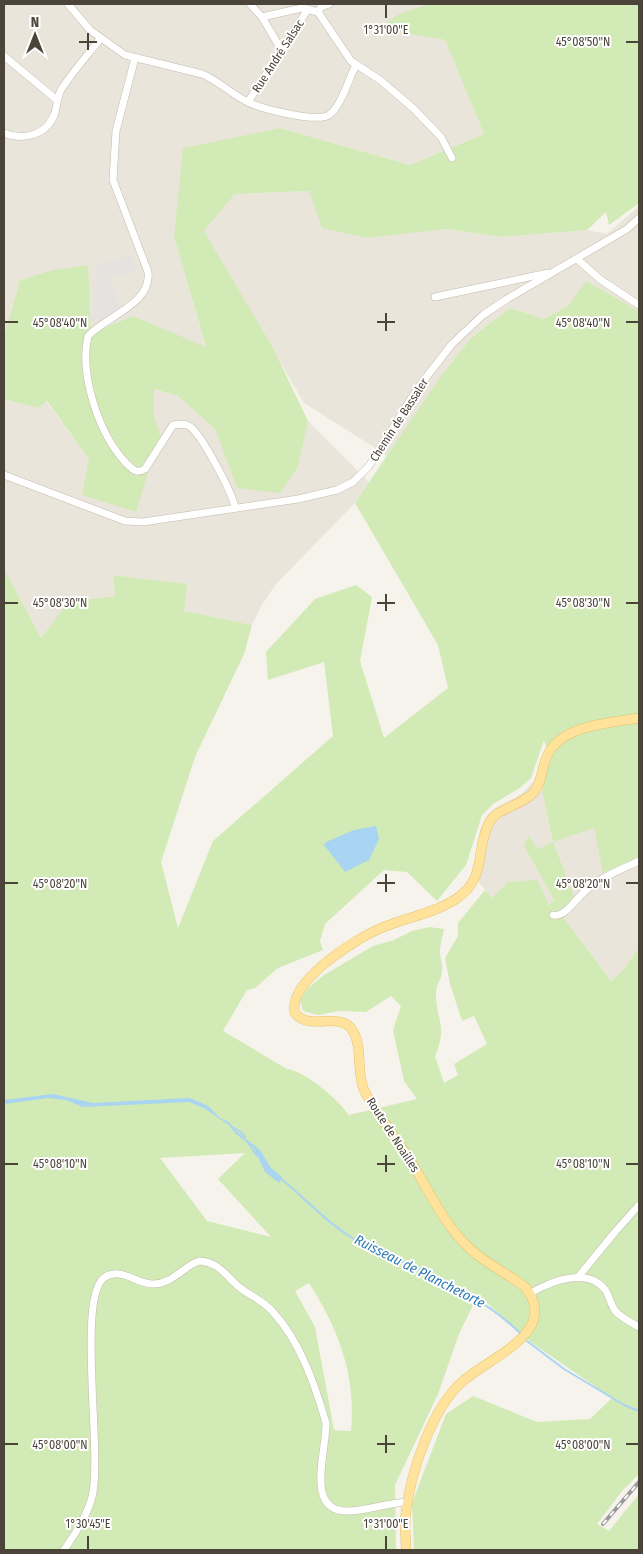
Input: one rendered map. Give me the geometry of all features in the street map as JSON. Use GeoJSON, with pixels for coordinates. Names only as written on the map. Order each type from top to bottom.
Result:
{"type":"FeatureCollection","features":[{"type":"Feature","properties":{"kind":"main road","name":"Route de Noailles"},"geometry":{"type":"LineString","coordinates":[[531,1293],[520,1283],[476,1254],[441,1214],[409,1158],[364,1090],[360,1073],[357,1042],[352,1029],[340,1022],[301,1019],[295,1013],[294,1002],[308,980],[353,943],[381,928],[448,904],[462,895],[477,873],[490,821],[498,813],[533,793],[538,786],[547,755],[557,742],[576,732],[639,718]]}},
{"type":"Feature","properties":{"kind":"main road"},"geometry":{"type":"LineString","coordinates":[[406,1550],[407,1502],[424,1448],[442,1405],[463,1381],[520,1339],[530,1329],[535,1314],[531,1293]]}},
{"type":"Feature","properties":{"kind":"street"},"geometry":{"type":"LineString","coordinates":[[68,4],[79,18],[101,38],[125,55],[202,74],[213,78],[248,102],[305,117],[319,119],[328,116],[349,84],[356,65]]}},
{"type":"Feature","properties":{"kind":"street"},"geometry":{"type":"LineString","coordinates":[[250,4],[262,17],[282,51]]}},
{"type":"Feature","properties":{"kind":"street"},"geometry":{"type":"LineString","coordinates":[[318,12],[321,7],[329,4]]}},
{"type":"Feature","properties":{"kind":"street"},"geometry":{"type":"LineString","coordinates":[[262,17],[308,9],[318,12],[350,61],[380,80],[433,127],[441,137],[452,158]]}},
{"type":"Feature","properties":{"kind":"street","name":"Rue André Salsac"},"geometry":{"type":"LineString","coordinates":[[248,102],[308,9]]}},
{"type":"Feature","properties":{"kind":"street"},"geometry":{"type":"LineString","coordinates":[[4,133],[19,137],[30,136],[42,130],[55,113],[61,91],[101,38]]}},
{"type":"Feature","properties":{"kind":"street"},"geometry":{"type":"LineString","coordinates":[[4,56],[57,100]]}},
{"type":"Feature","properties":{"kind":"street"},"geometry":{"type":"LineString","coordinates":[[135,58],[116,131],[113,180],[148,272],[149,280],[141,295],[88,336],[86,346],[90,388],[104,432],[121,458],[134,472],[145,469],[173,425],[190,426],[197,434],[229,488],[236,508]]}},
{"type":"Feature","properties":{"kind":"street","name":"Chemin de Bassaler"},"geometry":{"type":"LineString","coordinates":[[4,475],[125,521],[144,522],[306,497],[337,490],[353,482],[369,466],[417,389],[452,344],[483,315],[627,229],[639,218]]}},
{"type":"Feature","properties":{"kind":"street"},"geometry":{"type":"LineString","coordinates":[[577,259],[601,280],[639,305]]}},
{"type":"Feature","properties":{"kind":"street"},"geometry":{"type":"LineString","coordinates":[[435,297],[555,272]]}},
{"type":"Feature","properties":{"kind":"street"},"geometry":{"type":"LineString","coordinates":[[553,914],[562,914],[588,889],[610,873],[639,861]]}},
{"type":"Feature","properties":{"kind":"street"},"geometry":{"type":"LineString","coordinates":[[531,1293],[579,1276],[639,1205]]}},
{"type":"Feature","properties":{"kind":"street"},"geometry":{"type":"LineString","coordinates":[[64,1550],[86,1514],[94,1484],[96,1434],[90,1352],[93,1299],[97,1288],[106,1277],[111,1275],[125,1275],[151,1284],[163,1283],[199,1261],[214,1263],[240,1288],[263,1302],[273,1312],[297,1345],[326,1423],[327,1436],[320,1487],[326,1501],[337,1510],[351,1511],[407,1502]]}},
{"type":"Feature","properties":{"kind":"street"},"geometry":{"type":"LineString","coordinates":[[579,1276],[600,1284],[614,1310],[639,1327]]}},
{"type":"Feature","properties":{"kind":"shaded area"},"geometry":{"type":"Polygon","coordinates":[[[4,4],[429,4],[399,14],[379,29],[445,40],[484,134],[410,165],[280,128],[174,236],[206,348],[133,316],[91,333],[87,265],[20,280],[4,337],[4,4]]]}},
{"type":"Feature","properties":{"kind":"shaded area"},"geometry":{"type":"Polygon","coordinates":[[[309,191],[368,238],[446,229],[502,237],[587,230],[607,234],[639,206],[639,311],[587,282],[569,305],[544,319],[510,308],[471,338],[438,380],[388,456],[304,403],[204,231],[235,194],[309,191]]]}},
{"type":"Feature","properties":{"kind":"shaded area"},"geometry":{"type":"Polygon","coordinates":[[[133,255],[137,271],[110,278],[119,308],[96,323],[90,318],[94,305],[93,284],[97,282],[96,265],[133,255]]]}},
{"type":"Feature","properties":{"kind":"shaded area"},"geometry":{"type":"Polygon","coordinates":[[[153,389],[178,396],[215,429],[238,488],[298,467],[308,421],[369,482],[355,503],[276,584],[261,606],[252,625],[183,611],[187,584],[113,575],[115,596],[68,602],[41,638],[4,569],[4,399],[38,408],[46,401],[89,459],[135,512],[152,459],[164,444],[154,417],[153,389]]]}},
{"type":"Feature","properties":{"kind":"shaded area"},"geometry":{"type":"Polygon","coordinates":[[[533,782],[542,791],[553,842],[594,828],[604,873],[639,857],[639,947],[624,969],[611,981],[563,917],[538,849],[524,846],[554,900],[550,905],[492,898],[472,874],[476,863],[480,830],[486,817],[493,809],[520,795],[533,782]]]}},
{"type":"Feature","properties":{"kind":"green space"},"geometry":{"type":"Polygon","coordinates":[[[429,4],[639,4],[639,203],[609,225],[606,212],[587,230],[502,237],[446,229],[368,238],[322,228],[309,191],[235,194],[204,231],[273,348],[308,421],[298,467],[280,493],[237,488],[215,429],[178,396],[154,389],[154,417],[164,444],[152,459],[136,512],[82,495],[89,459],[47,401],[38,408],[4,399],[4,337],[20,280],[53,270],[88,265],[91,333],[133,316],[206,347],[174,236],[183,148],[280,128],[410,165],[484,134],[445,40],[378,29],[399,14],[429,4]]]}},
{"type":"Feature","properties":{"kind":"green space"},"geometry":{"type":"Polygon","coordinates":[[[586,281],[639,311],[639,857],[603,873],[594,828],[553,842],[577,904],[563,917],[611,981],[624,969],[639,947],[639,1474],[622,1491],[597,1524],[609,1531],[639,1494],[639,1550],[414,1550],[412,1503],[446,1414],[473,1396],[537,1422],[590,1419],[612,1398],[532,1343],[478,1295],[459,1334],[438,1394],[395,1485],[396,1550],[4,1550],[4,569],[41,638],[68,602],[115,596],[113,575],[187,584],[184,611],[252,625],[244,654],[195,757],[161,862],[178,928],[213,841],[333,736],[324,662],[268,680],[266,652],[315,599],[356,585],[372,597],[360,661],[384,738],[448,688],[438,645],[355,503],[438,380],[471,338],[510,308],[544,319],[569,305],[586,281]],[[544,740],[531,778],[521,787],[493,804],[482,815],[466,865],[437,901],[407,872],[384,870],[325,924],[320,941],[323,950],[278,968],[255,988],[247,990],[223,1031],[287,1069],[295,1071],[312,1081],[337,1101],[349,1115],[417,1099],[404,1081],[393,1030],[401,1006],[391,996],[366,1012],[339,1011],[318,1015],[303,1011],[300,1000],[308,988],[324,975],[373,946],[394,940],[412,931],[429,927],[444,929],[440,949],[442,974],[436,993],[441,1037],[435,1056],[444,1083],[458,1075],[454,1064],[487,1044],[474,1016],[462,1021],[450,984],[445,958],[458,936],[458,923],[485,890],[492,898],[508,882],[537,880],[549,905],[554,900],[524,846],[529,836],[538,849],[553,842],[542,791],[549,757],[544,740]],[[245,1153],[160,1158],[207,1221],[271,1237],[218,1179],[245,1153]],[[309,1283],[295,1291],[315,1327],[334,1430],[351,1431],[351,1391],[348,1372],[337,1336],[309,1283]]]}},
{"type":"Feature","properties":{"kind":"water"},"geometry":{"type":"Polygon","coordinates":[[[376,826],[379,839],[369,860],[345,872],[324,845],[326,842],[354,830],[376,826]]]}},
{"type":"Feature","properties":{"kind":"water"},"geometry":{"type":"Polygon","coordinates":[[[53,1094],[93,1103],[190,1098],[208,1106],[220,1118],[229,1122],[237,1132],[260,1150],[271,1168],[282,1177],[279,1183],[265,1172],[254,1148],[235,1133],[229,1125],[204,1108],[189,1102],[83,1107],[66,1100],[48,1098],[4,1104],[4,1100],[53,1094]]]}},
{"type":"Feature","properties":{"kind":"waterway","name":"Ruisseau de Planchetorte"},"geometry":{"type":"LineString","coordinates":[[234,1128],[245,1137]]}},
{"type":"Feature","properties":{"kind":"waterway","name":"Ruisseau de Planchetorte"},"geometry":{"type":"LineString","coordinates":[[247,1141],[257,1156]]}},
{"type":"Feature","properties":{"kind":"waterway","name":"Ruisseau de Planchetorte"},"geometry":{"type":"LineString","coordinates":[[280,1178],[326,1218],[354,1239],[462,1291],[502,1317],[520,1333]]}},
{"type":"Feature","properties":{"kind":"waterway","name":"Ruisseau de Planchetorte"},"geometry":{"type":"LineString","coordinates":[[527,1341],[564,1369],[624,1405],[639,1411]]}},
{"type":"Feature","properties":{"kind":"railway"},"geometry":{"type":"LineString","coordinates":[[603,1524],[639,1482]]}}]}
